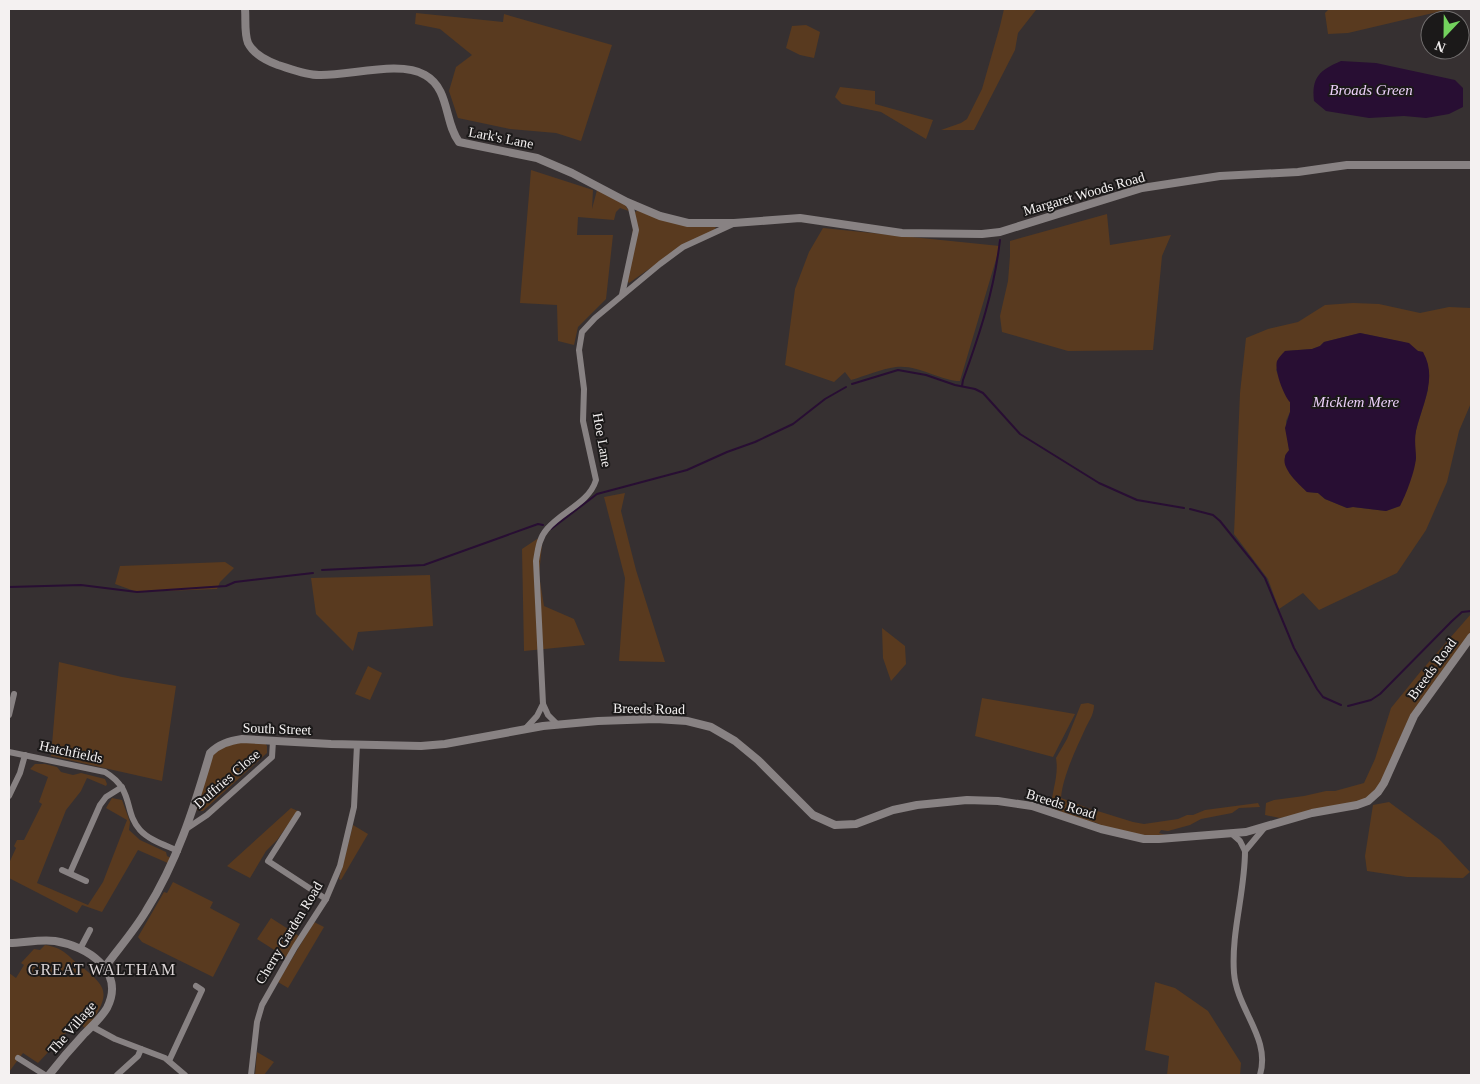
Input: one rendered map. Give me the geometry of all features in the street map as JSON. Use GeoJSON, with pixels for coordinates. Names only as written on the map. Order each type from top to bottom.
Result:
{"type":"FeatureCollection","features":[{"type":"Feature","properties":{"kind":"street","name":"Lark's Lane"},"geometry":{"type":"LineString","coordinates":[[245,9],[248,42],[252,49],[265,60],[289,69],[315,75],[354,73],[388,68],[414,70],[432,79],[443,97],[454,136],[459,142],[537,158],[660,216],[681,221],[734,223]]}},
{"type":"Feature","properties":{"kind":"street","name":"Margaret Woods Road"},"geometry":{"type":"LineString","coordinates":[[734,223],[800,218],[902,233],[982,234],[1000,232],[1142,188],[1220,176],[1298,172],[1347,165],[1471,165]]}},
{"type":"Feature","properties":{"kind":"street"},"geometry":{"type":"LineString","coordinates":[[622,295],[636,230],[631,208],[627,202]]}},
{"type":"Feature","properties":{"kind":"street","name":"Hoe Lane"},"geometry":{"type":"LineString","coordinates":[[542,704],[536,561],[539,543],[547,528],[588,495],[594,488],[596,480],[583,421],[584,389],[579,350],[582,332],[637,282],[684,248],[734,223]]}},
{"type":"Feature","properties":{"kind":"street","name":"Breeds Road"},"geometry":{"type":"LineString","coordinates":[[526,728],[598,722],[672,720],[688,721],[711,727],[735,741],[753,755],[813,815],[834,825],[856,824],[893,810],[917,805],[967,800],[998,801],[1032,806],[1101,829],[1144,839],[1231,833],[1265,827],[1312,813],[1358,805],[1378,792],[1384,783],[1414,716],[1471,637]]}},
{"type":"Feature","properties":{"kind":"street"},"geometry":{"type":"LineString","coordinates":[[9,715],[14,694]]}},
{"type":"Feature","properties":{"kind":"street"},"geometry":{"type":"LineString","coordinates":[[542,704],[548,715],[558,725]]}},
{"type":"Feature","properties":{"kind":"street"},"geometry":{"type":"LineString","coordinates":[[526,728],[537,716],[542,704]]}},
{"type":"Feature","properties":{"kind":"street","name":"South Street"},"geometry":{"type":"LineString","coordinates":[[105,967],[145,912],[168,872],[186,829],[210,753],[220,744],[242,739],[421,746],[445,744],[526,728]]}},
{"type":"Feature","properties":{"kind":"street","name":"Duffries Close"},"geometry":{"type":"LineString","coordinates":[[186,829],[207,814],[272,757],[273,741]]}},
{"type":"Feature","properties":{"kind":"street","name":"Cherry Garden Road"},"geometry":{"type":"LineString","coordinates":[[251,1075],[257,1022],[262,1005],[326,899],[340,866],[354,807],[357,744]]}},
{"type":"Feature","properties":{"kind":"street","name":"Hatchfields"},"geometry":{"type":"LineString","coordinates":[[9,752],[105,772],[117,779],[122,787]]}},
{"type":"Feature","properties":{"kind":"street"},"geometry":{"type":"LineString","coordinates":[[9,796],[20,773],[24,755]]}},
{"type":"Feature","properties":{"kind":"street"},"geometry":{"type":"LineString","coordinates":[[70,873],[100,804],[106,797],[122,787],[134,822],[140,830],[149,837],[178,851]]}},
{"type":"Feature","properties":{"kind":"street"},"geometry":{"type":"LineString","coordinates":[[298,814],[268,861],[326,899]]}},
{"type":"Feature","properties":{"kind":"street"},"geometry":{"type":"LineString","coordinates":[[1260,1075],[1262,1050],[1258,1037],[1242,1006],[1234,974],[1245,851],[1265,827]]}},
{"type":"Feature","properties":{"kind":"street"},"geometry":{"type":"LineString","coordinates":[[1231,833],[1240,842],[1245,851]]}},
{"type":"Feature","properties":{"kind":"street"},"geometry":{"type":"LineString","coordinates":[[62,870],[86,881]]}},
{"type":"Feature","properties":{"kind":"street"},"geometry":{"type":"LineString","coordinates":[[80,949],[90,930]]}},
{"type":"Feature","properties":{"kind":"street"},"geometry":{"type":"LineString","coordinates":[[9,943],[56,942],[80,949],[100,960],[105,967]]}},
{"type":"Feature","properties":{"kind":"street","name":"The Village"},"geometry":{"type":"LineString","coordinates":[[49,1075],[104,1012],[110,1000],[110,981],[105,967]]}},
{"type":"Feature","properties":{"kind":"street"},"geometry":{"type":"LineString","coordinates":[[169,1061],[202,990],[196,986]]}},
{"type":"Feature","properties":{"kind":"street"},"geometry":{"type":"LineString","coordinates":[[92,1026],[115,1039],[169,1061],[185,1075]]}},
{"type":"Feature","properties":{"kind":"street"},"geometry":{"type":"LineString","coordinates":[[117,1075],[138,1056],[141,1049]]}},
{"type":"Feature","properties":{"kind":"street"},"geometry":{"type":"LineString","coordinates":[[18,1058],[45,1075]]}},
{"type":"Feature","properties":{"kind":"shaded area"},"geometry":{"type":"Polygon","coordinates":[[[1004,9],[1043,9],[1036,10],[1018,33],[1015,50],[974,130],[941,130],[967,119],[982,89],[1004,9]]]}},
{"type":"Feature","properties":{"kind":"shaded area"},"geometry":{"type":"Polygon","coordinates":[[[1329,9],[1450,9],[1420,10],[1420,16],[1348,33],[1328,34],[1325,13],[1329,9]]]}},
{"type":"Feature","properties":{"kind":"shaded area"},"geometry":{"type":"Polygon","coordinates":[[[416,13],[503,22],[504,14],[612,45],[581,141],[556,133],[510,129],[458,118],[449,91],[456,67],[472,55],[440,29],[415,24],[416,13]]]}},
{"type":"Feature","properties":{"kind":"shaded area"},"geometry":{"type":"Polygon","coordinates":[[[806,25],[820,32],[814,58],[800,55],[786,48],[792,26],[806,25]]]}},
{"type":"Feature","properties":{"kind":"shaded area"},"geometry":{"type":"Polygon","coordinates":[[[840,87],[875,91],[875,104],[933,120],[926,139],[881,112],[842,104],[835,97],[840,87]]]}},
{"type":"Feature","properties":{"kind":"shaded area"},"geometry":{"type":"Polygon","coordinates":[[[531,170],[593,190],[592,209],[597,190],[625,205],[629,211],[620,208],[616,212],[614,220],[578,217],[577,235],[613,235],[606,299],[578,327],[574,345],[558,341],[557,305],[520,303],[531,170]]]}},
{"type":"Feature","properties":{"kind":"shaded area"},"geometry":{"type":"Polygon","coordinates":[[[638,210],[716,226],[715,229],[629,283],[627,280],[630,266],[634,213],[638,210]]]}},
{"type":"Feature","properties":{"kind":"shaded area"},"geometry":{"type":"Polygon","coordinates":[[[1107,214],[1110,245],[1171,235],[1162,256],[1153,350],[1068,351],[1002,332],[1000,316],[1008,281],[1010,241],[1107,214]]]}},
{"type":"Feature","properties":{"kind":"shaded area"},"geometry":{"type":"Polygon","coordinates":[[[823,228],[1000,246],[960,381],[912,368],[896,367],[851,380],[845,372],[834,382],[785,365],[795,289],[809,252],[823,228]]]}},
{"type":"Feature","properties":{"kind":"shaded area"},"geometry":{"type":"Polygon","coordinates":[[[1379,304],[1420,313],[1449,307],[1471,308],[1471,403],[1459,431],[1447,482],[1426,530],[1397,573],[1319,610],[1303,593],[1279,609],[1268,579],[1234,534],[1240,393],[1246,338],[1268,329],[1298,322],[1325,305],[1379,304]],[[1360,333],[1324,342],[1312,349],[1285,351],[1276,370],[1290,402],[1290,412],[1286,421],[1289,473],[1307,492],[1318,493],[1325,499],[1347,508],[1386,511],[1400,506],[1416,458],[1414,443],[1416,430],[1428,390],[1423,352],[1403,342],[1360,333]]]}},
{"type":"Feature","properties":{"kind":"shaded area"},"geometry":{"type":"Polygon","coordinates":[[[625,493],[621,511],[636,570],[665,662],[619,661],[625,578],[604,497],[625,493]]]}},
{"type":"Feature","properties":{"kind":"shaded area"},"geometry":{"type":"Polygon","coordinates":[[[543,535],[539,575],[544,606],[574,619],[585,645],[524,651],[522,549],[543,535]]]}},
{"type":"Feature","properties":{"kind":"shaded area"},"geometry":{"type":"Polygon","coordinates":[[[225,562],[234,568],[220,582],[217,589],[137,592],[115,584],[120,566],[225,562]]]}},
{"type":"Feature","properties":{"kind":"shaded area"},"geometry":{"type":"Polygon","coordinates":[[[430,575],[433,626],[358,632],[353,651],[316,614],[311,578],[430,575]]]}},
{"type":"Feature","properties":{"kind":"shaded area"},"geometry":{"type":"Polygon","coordinates":[[[1471,614],[1471,633],[1418,705],[1405,727],[1378,789],[1368,799],[1356,804],[1280,818],[1265,815],[1266,803],[1274,800],[1335,791],[1364,783],[1375,759],[1391,708],[1471,614]]]}},
{"type":"Feature","properties":{"kind":"shaded area"},"geometry":{"type":"Polygon","coordinates":[[[882,628],[905,646],[906,664],[891,681],[883,658],[882,628]]]}},
{"type":"Feature","properties":{"kind":"shaded area"},"geometry":{"type":"Polygon","coordinates":[[[59,662],[122,677],[176,686],[162,781],[51,756],[59,662]]]}},
{"type":"Feature","properties":{"kind":"shaded area"},"geometry":{"type":"Polygon","coordinates":[[[368,666],[382,673],[370,700],[355,694],[368,666]]]}},
{"type":"Feature","properties":{"kind":"shaded area"},"geometry":{"type":"Polygon","coordinates":[[[982,698],[1075,714],[1053,757],[975,736],[982,698]]]}},
{"type":"Feature","properties":{"kind":"shaded area"},"geometry":{"type":"Polygon","coordinates":[[[1088,703],[1094,705],[1092,716],[1071,761],[1064,780],[1061,798],[1144,824],[1178,819],[1205,810],[1258,803],[1260,807],[1239,808],[1232,813],[1201,819],[1190,825],[1168,831],[1161,830],[1159,833],[1166,835],[1149,838],[1105,828],[1097,823],[1051,808],[1057,771],[1056,758],[1067,739],[1081,704],[1088,703]]]}},
{"type":"Feature","properties":{"kind":"shaded area"},"geometry":{"type":"Polygon","coordinates":[[[228,743],[265,743],[267,753],[203,811],[198,811],[195,807],[210,757],[228,743]]]}},
{"type":"Feature","properties":{"kind":"shaded area"},"geometry":{"type":"Polygon","coordinates":[[[35,764],[57,767],[61,772],[73,775],[81,773],[105,779],[107,784],[106,786],[87,778],[81,791],[66,810],[37,883],[88,905],[103,882],[127,820],[106,808],[112,798],[122,800],[130,822],[129,830],[140,840],[166,852],[167,856],[173,859],[170,864],[138,850],[102,912],[82,905],[77,913],[9,878],[9,860],[16,848],[14,846],[17,840],[24,840],[42,804],[39,802],[48,777],[30,769],[35,764]]]}},
{"type":"Feature","properties":{"kind":"shaded area"},"geometry":{"type":"Polygon","coordinates":[[[1389,802],[1440,840],[1470,872],[1463,878],[1407,877],[1367,871],[1365,856],[1373,805],[1389,802]]]}},
{"type":"Feature","properties":{"kind":"shaded area"},"geometry":{"type":"Polygon","coordinates":[[[291,808],[298,811],[277,840],[266,851],[250,878],[227,866],[291,808]]]}},
{"type":"Feature","properties":{"kind":"shaded area"},"geometry":{"type":"Polygon","coordinates":[[[353,825],[368,834],[341,880],[339,879],[353,825]]]}},
{"type":"Feature","properties":{"kind":"shaded area"},"geometry":{"type":"Polygon","coordinates":[[[173,882],[213,902],[210,908],[240,924],[213,977],[142,942],[138,937],[164,892],[167,893],[173,882]]]}},
{"type":"Feature","properties":{"kind":"shaded area"},"geometry":{"type":"Polygon","coordinates":[[[271,918],[299,936],[287,958],[257,939],[271,918]]]}},
{"type":"Feature","properties":{"kind":"shaded area"},"geometry":{"type":"Polygon","coordinates":[[[314,922],[324,927],[288,988],[278,982],[314,922]]]}},
{"type":"Feature","properties":{"kind":"shaded area"},"geometry":{"type":"Polygon","coordinates":[[[45,945],[63,951],[97,980],[104,993],[103,1000],[87,1030],[77,1021],[38,1063],[23,1053],[9,1072],[9,973],[16,978],[24,965],[21,963],[34,949],[40,950],[45,945]]]}},
{"type":"Feature","properties":{"kind":"shaded area"},"geometry":{"type":"Polygon","coordinates":[[[1155,982],[1175,988],[1208,1011],[1241,1063],[1240,1075],[1167,1075],[1169,1056],[1145,1050],[1155,982]]]}},
{"type":"Feature","properties":{"kind":"shaded area"},"geometry":{"type":"Polygon","coordinates":[[[257,1052],[274,1062],[264,1075],[255,1075],[257,1052]]]}},
{"type":"Feature","properties":{"kind":"water","name":"Broads Green"},"geometry":{"type":"Polygon","coordinates":[[[1341,61],[1376,63],[1455,80],[1463,88],[1463,107],[1449,114],[1426,118],[1404,116],[1369,118],[1326,111],[1314,101],[1314,86],[1318,75],[1322,71],[1341,61]]]}},
{"type":"Feature","properties":{"kind":"water","name":"Micklem Mere"},"geometry":{"type":"Polygon","coordinates":[[[1360,333],[1409,343],[1418,351],[1423,352],[1429,372],[1427,392],[1416,431],[1416,458],[1412,476],[1400,506],[1386,511],[1347,508],[1325,499],[1318,493],[1307,492],[1288,472],[1285,462],[1285,455],[1289,450],[1285,428],[1290,412],[1290,402],[1282,389],[1276,365],[1277,361],[1285,351],[1312,349],[1324,342],[1360,333]]]}},
{"type":"Feature","properties":{"kind":"waterway"},"geometry":{"type":"LineString","coordinates":[[962,386],[990,294],[1000,240]]}},
{"type":"Feature","properties":{"kind":"waterway"},"geometry":{"type":"LineString","coordinates":[[852,384],[898,370],[926,375],[955,385],[975,389],[983,393],[1020,434],[1099,483],[1137,500],[1184,508]]}},
{"type":"Feature","properties":{"kind":"waterway"},"geometry":{"type":"LineString","coordinates":[[551,529],[597,494],[687,470],[755,442],[793,424],[825,399],[846,387]]}},
{"type":"Feature","properties":{"kind":"waterway"},"geometry":{"type":"LineString","coordinates":[[1190,509],[1213,515],[1253,562],[1265,578],[1294,648],[1317,689],[1323,697],[1341,705]]}},
{"type":"Feature","properties":{"kind":"waterway"},"geometry":{"type":"LineString","coordinates":[[322,570],[424,565],[538,524],[543,525]]}},
{"type":"Feature","properties":{"kind":"waterway"},"geometry":{"type":"LineString","coordinates":[[9,587],[81,585],[137,592],[226,586],[235,582],[313,573]]}},
{"type":"Feature","properties":{"kind":"waterway"},"geometry":{"type":"LineString","coordinates":[[1348,706],[1371,700],[1380,694],[1452,621],[1462,612],[1471,611]]}},
{"type":"Feature","properties":{"kind":"district","name":"GREAT WALTHAM"},"geometry":{"type":"Point","coordinates":[102,969]}}]}
